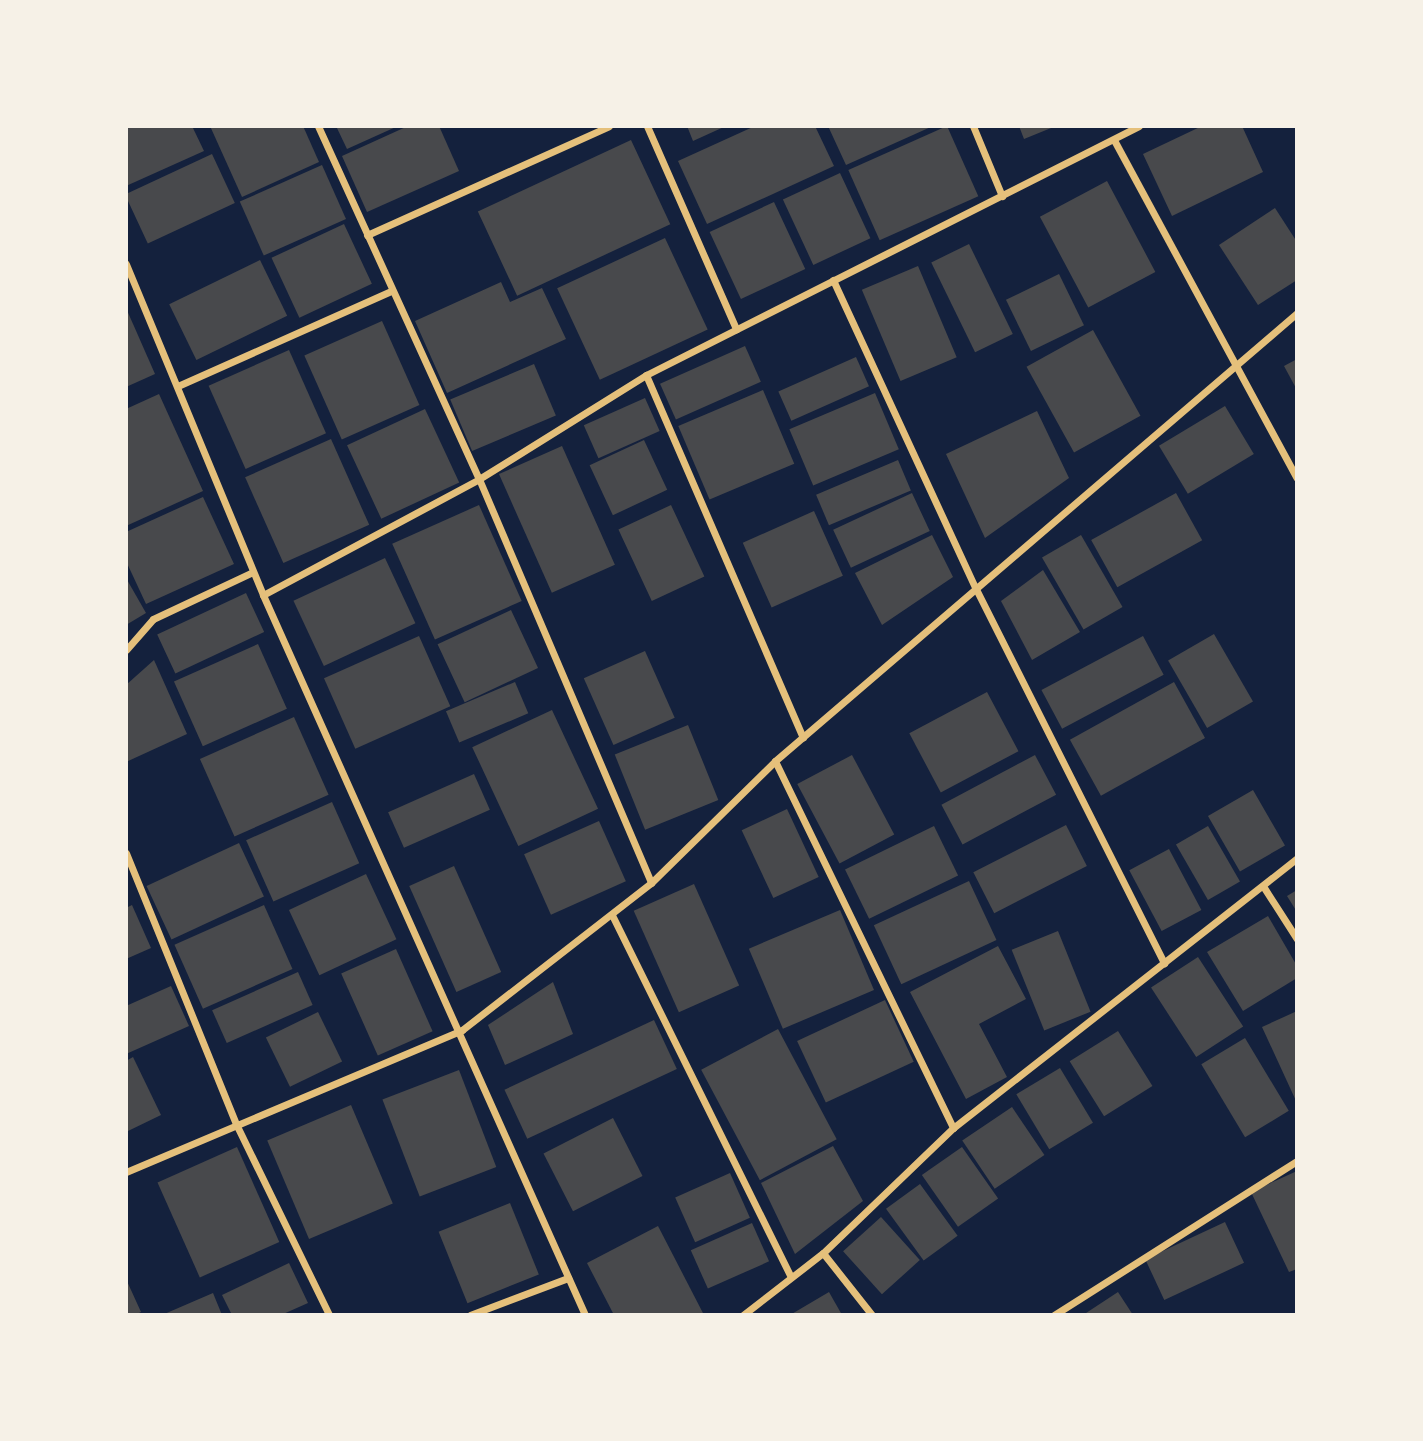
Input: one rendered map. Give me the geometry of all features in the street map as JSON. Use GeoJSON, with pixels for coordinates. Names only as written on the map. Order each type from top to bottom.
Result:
{"type":"FeatureCollection","features":[{"type":"Feature","properties":{"kind":"street"},"geometry":{"type":"LineString","coordinates":[[318,126],[391,291],[480,479],[651,883]]}},
{"type":"Feature","properties":{"kind":"street"},"geometry":{"type":"LineString","coordinates":[[366,235],[609,126]]}},
{"type":"Feature","properties":{"kind":"street"},"geometry":{"type":"LineString","coordinates":[[647,126],[736,329]]}},
{"type":"Feature","properties":{"kind":"street"},"geometry":{"type":"LineString","coordinates":[[973,126],[1002,196]]}},
{"type":"Feature","properties":{"kind":"street"},"geometry":{"type":"LineString","coordinates":[[263,596],[480,479],[646,375],[1139,126]]}},
{"type":"Feature","properties":{"kind":"street"},"geometry":{"type":"LineString","coordinates":[[1114,140],[1297,478]]}},
{"type":"Feature","properties":{"kind":"street"},"geometry":{"type":"LineString","coordinates":[[126,264],[180,385],[263,596],[463,1030],[585,1315]]}},
{"type":"Feature","properties":{"kind":"street"},"geometry":{"type":"LineString","coordinates":[[834,280],[976,589],[1164,963]]}},
{"type":"Feature","properties":{"kind":"street"},"geometry":{"type":"LineString","coordinates":[[180,385],[391,291]]}},
{"type":"Feature","properties":{"kind":"street"},"geometry":{"type":"LineString","coordinates":[[126,1172],[463,1030],[651,883],[775,761],[1297,313]]}},
{"type":"Feature","properties":{"kind":"street"},"geometry":{"type":"LineString","coordinates":[[646,375],[803,737]]}},
{"type":"Feature","properties":{"kind":"street"},"geometry":{"type":"LineString","coordinates":[[126,650],[153,619],[253,572]]}},
{"type":"Feature","properties":{"kind":"street"},"geometry":{"type":"LineString","coordinates":[[775,761],[953,1128]]}},
{"type":"Feature","properties":{"kind":"street"},"geometry":{"type":"LineString","coordinates":[[126,853],[237,1126],[330,1315]]}},
{"type":"Feature","properties":{"kind":"street"},"geometry":{"type":"LineString","coordinates":[[743,1315],[823,1253],[953,1128],[1297,858]]}},
{"type":"Feature","properties":{"kind":"street"},"geometry":{"type":"LineString","coordinates":[[1262,886],[1297,939]]}},
{"type":"Feature","properties":{"kind":"street"},"geometry":{"type":"LineString","coordinates":[[612,915],[791,1277]]}},
{"type":"Feature","properties":{"kind":"street"},"geometry":{"type":"LineString","coordinates":[[1054,1315],[1297,1161]]}},
{"type":"Feature","properties":{"kind":"street"},"geometry":{"type":"LineString","coordinates":[[823,1253],[872,1315]]}},
{"type":"Feature","properties":{"kind":"street"},"geometry":{"type":"LineString","coordinates":[[470,1315],[568,1278]]}},
{"type":"Feature","properties":{"kind":"building"},"geometry":{"type":"Polygon","coordinates":[[[126,126],[192,126],[204,151],[126,186],[126,126]]]}},
{"type":"Feature","properties":{"kind":"building"},"geometry":{"type":"Polygon","coordinates":[[[210,126],[303,126],[319,162],[242,197],[210,126]]]}},
{"type":"Feature","properties":{"kind":"building"},"geometry":{"type":"Polygon","coordinates":[[[336,126],[398,126],[347,149],[336,126]]]}},
{"type":"Feature","properties":{"kind":"building"},"geometry":{"type":"Polygon","coordinates":[[[408,126],[439,126],[459,171],[367,212],[342,156],[408,126]]]}},
{"type":"Feature","properties":{"kind":"building"},"geometry":{"type":"Polygon","coordinates":[[[687,126],[726,126],[693,141],[687,126]]]}},
{"type":"Feature","properties":{"kind":"building"},"geometry":{"type":"Polygon","coordinates":[[[755,126],[815,126],[834,166],[707,224],[678,161],[755,126]]]}},
{"type":"Feature","properties":{"kind":"building"},"geometry":{"type":"Polygon","coordinates":[[[828,126],[933,126],[846,165],[828,126]]]}},
{"type":"Feature","properties":{"kind":"building"},"geometry":{"type":"Polygon","coordinates":[[[947,126],[978,196],[880,240],[848,170],[947,126]]]}},
{"type":"Feature","properties":{"kind":"building"},"geometry":{"type":"Polygon","coordinates":[[[1019,126],[1056,126],[1024,139],[1019,126]]]}},
{"type":"Feature","properties":{"kind":"building"},"geometry":{"type":"Polygon","coordinates":[[[1202,126],[1242,126],[1263,172],[1172,216],[1143,154],[1202,126]]]}},
{"type":"Feature","properties":{"kind":"building"},"geometry":{"type":"Polygon","coordinates":[[[631,140],[670,224],[517,296],[478,211],[631,140]]]}},
{"type":"Feature","properties":{"kind":"building"},"geometry":{"type":"Polygon","coordinates":[[[212,154],[235,203],[148,244],[126,194],[212,154]]]}},
{"type":"Feature","properties":{"kind":"building"},"geometry":{"type":"Polygon","coordinates":[[[322,165],[346,219],[264,256],[240,202],[322,165]]]}},
{"type":"Feature","properties":{"kind":"building"},"geometry":{"type":"Polygon","coordinates":[[[840,173],[870,238],[813,265],[783,200],[840,173]]]}},
{"type":"Feature","properties":{"kind":"building"},"geometry":{"type":"Polygon","coordinates":[[[1107,181],[1155,272],[1088,308],[1040,217],[1107,181]]]}},
{"type":"Feature","properties":{"kind":"building"},"geometry":{"type":"Polygon","coordinates":[[[774,202],[805,269],[741,299],[710,232],[774,202]]]}},
{"type":"Feature","properties":{"kind":"building"},"geometry":{"type":"Polygon","coordinates":[[[1275,208],[1297,242],[1297,280],[1258,305],[1219,245],[1275,208]]]}},
{"type":"Feature","properties":{"kind":"building"},"geometry":{"type":"Polygon","coordinates":[[[344,224],[372,284],[299,318],[271,258],[344,224]]]}},
{"type":"Feature","properties":{"kind":"building"},"geometry":{"type":"Polygon","coordinates":[[[665,238],[708,330],[600,380],[557,288],[665,238]]]}},
{"type":"Feature","properties":{"kind":"building"},"geometry":{"type":"Polygon","coordinates":[[[969,244],[1013,334],[975,352],[931,262],[969,244]]]}},
{"type":"Feature","properties":{"kind":"building"},"geometry":{"type":"Polygon","coordinates":[[[260,260],[287,316],[196,360],[169,304],[260,260]]]}},
{"type":"Feature","properties":{"kind":"building"},"geometry":{"type":"Polygon","coordinates":[[[918,266],[957,357],[901,381],[862,290],[918,266]]]}},
{"type":"Feature","properties":{"kind":"building"},"geometry":{"type":"Polygon","coordinates":[[[1059,274],[1084,325],[1031,351],[1006,300],[1059,274]]]}},
{"type":"Feature","properties":{"kind":"building"},"geometry":{"type":"Polygon","coordinates":[[[501,282],[510,302],[542,288],[566,339],[447,393],[415,321],[501,282]]]}},
{"type":"Feature","properties":{"kind":"building"},"geometry":{"type":"Polygon","coordinates":[[[126,308],[155,374],[126,387],[126,308]]]}},
{"type":"Feature","properties":{"kind":"building"},"geometry":{"type":"Polygon","coordinates":[[[382,321],[419,405],[342,440],[304,356],[382,321]]]}},
{"type":"Feature","properties":{"kind":"building"},"geometry":{"type":"Polygon","coordinates":[[[1093,330],[1141,416],[1074,453],[1027,367],[1093,330]]]}},
{"type":"Feature","properties":{"kind":"building"},"geometry":{"type":"Polygon","coordinates":[[[745,346],[761,382],[676,419],[660,384],[745,346]]]}},
{"type":"Feature","properties":{"kind":"building"},"geometry":{"type":"Polygon","coordinates":[[[289,350],[326,433],[246,469],[209,386],[289,350]]]}},
{"type":"Feature","properties":{"kind":"building"},"geometry":{"type":"Polygon","coordinates":[[[856,357],[869,386],[791,421],[778,392],[856,357]]]}},
{"type":"Feature","properties":{"kind":"building"},"geometry":{"type":"Polygon","coordinates":[[[1297,359],[1297,390],[1284,366],[1297,359]]]}},
{"type":"Feature","properties":{"kind":"building"},"geometry":{"type":"Polygon","coordinates":[[[534,364],[556,416],[472,451],[450,400],[534,364]]]}},
{"type":"Feature","properties":{"kind":"building"},"geometry":{"type":"Polygon","coordinates":[[[763,390],[794,464],[710,500],[678,426],[763,390]]]}},
{"type":"Feature","properties":{"kind":"building"},"geometry":{"type":"Polygon","coordinates":[[[875,393],[899,449],[813,485],[789,429],[875,393]]]}},
{"type":"Feature","properties":{"kind":"building"},"geometry":{"type":"Polygon","coordinates":[[[159,394],[203,491],[126,526],[126,409],[159,394]]]}},
{"type":"Feature","properties":{"kind":"building"},"geometry":{"type":"Polygon","coordinates":[[[645,398],[660,431],[598,458],[584,425],[645,398]]]}},
{"type":"Feature","properties":{"kind":"building"},"geometry":{"type":"Polygon","coordinates":[[[1225,406],[1254,454],[1188,494],[1159,446],[1225,406]]]}},
{"type":"Feature","properties":{"kind":"building"},"geometry":{"type":"Polygon","coordinates":[[[425,409],[459,482],[381,519],[347,445],[425,409]]]}},
{"type":"Feature","properties":{"kind":"building"},"geometry":{"type":"Polygon","coordinates":[[[1037,411],[1069,478],[985,538],[946,454],[1037,411]]]}},
{"type":"Feature","properties":{"kind":"building"},"geometry":{"type":"Polygon","coordinates":[[[331,439],[369,525],[283,563],[245,477],[331,439]]]}},
{"type":"Feature","properties":{"kind":"building"},"geometry":{"type":"Polygon","coordinates":[[[644,440],[667,490],[613,515],[590,465],[644,440]]]}},
{"type":"Feature","properties":{"kind":"building"},"geometry":{"type":"Polygon","coordinates":[[[562,446],[615,565],[552,593],[499,474],[562,446]]]}},
{"type":"Feature","properties":{"kind":"building"},"geometry":{"type":"Polygon","coordinates":[[[898,460],[911,490],[829,525],[816,495],[898,460]]]}},
{"type":"Feature","properties":{"kind":"building"},"geometry":{"type":"Polygon","coordinates":[[[912,493],[930,531],[851,568],[833,530],[912,493]]]}},
{"type":"Feature","properties":{"kind":"building"},"geometry":{"type":"Polygon","coordinates":[[[1176,493],[1202,540],[1117,587],[1091,540],[1176,493]]]}},
{"type":"Feature","properties":{"kind":"building"},"geometry":{"type":"Polygon","coordinates":[[[203,497],[234,564],[146,604],[126,561],[126,532],[203,497]]]}},
{"type":"Feature","properties":{"kind":"building"},"geometry":{"type":"Polygon","coordinates":[[[479,505],[522,601],[435,640],[392,544],[479,505]]]}},
{"type":"Feature","properties":{"kind":"building"},"geometry":{"type":"Polygon","coordinates":[[[671,505],[704,577],[652,601],[618,530],[671,505]]]}},
{"type":"Feature","properties":{"kind":"building"},"geometry":{"type":"Polygon","coordinates":[[[814,511],[843,576],[772,608],[743,543],[814,511]]]}},
{"type":"Feature","properties":{"kind":"building"},"geometry":{"type":"Polygon","coordinates":[[[932,535],[953,577],[882,625],[855,573],[932,535]]]}},
{"type":"Feature","properties":{"kind":"building"},"geometry":{"type":"Polygon","coordinates":[[[1081,535],[1122,607],[1084,629],[1042,558],[1081,535]]]}},
{"type":"Feature","properties":{"kind":"building"},"geometry":{"type":"Polygon","coordinates":[[[385,558],[415,623],[324,666],[293,601],[385,558]]]}},
{"type":"Feature","properties":{"kind":"building"},"geometry":{"type":"Polygon","coordinates":[[[1043,570],[1080,632],[1032,660],[1001,601],[1043,570]]]}},
{"type":"Feature","properties":{"kind":"building"},"geometry":{"type":"Polygon","coordinates":[[[126,578],[146,613],[126,625],[126,578]]]}},
{"type":"Feature","properties":{"kind":"building"},"geometry":{"type":"Polygon","coordinates":[[[246,593],[264,632],[175,673],[157,634],[246,593]]]}},
{"type":"Feature","properties":{"kind":"building"},"geometry":{"type":"Polygon","coordinates":[[[511,610],[538,668],[465,702],[438,644],[511,610]]]}},
{"type":"Feature","properties":{"kind":"building"},"geometry":{"type":"Polygon","coordinates":[[[1214,634],[1253,702],[1207,728],[1168,660],[1214,634]]]}},
{"type":"Feature","properties":{"kind":"building"},"geometry":{"type":"Polygon","coordinates":[[[419,636],[450,706],[355,749],[324,678],[419,636]]]}},
{"type":"Feature","properties":{"kind":"building"},"geometry":{"type":"Polygon","coordinates":[[[1143,636],[1164,675],[1062,729],[1041,690],[1143,636]]]}},
{"type":"Feature","properties":{"kind":"building"},"geometry":{"type":"Polygon","coordinates":[[[258,644],[287,709],[203,746],[174,681],[258,644]]]}},
{"type":"Feature","properties":{"kind":"building"},"geometry":{"type":"Polygon","coordinates":[[[645,651],[675,718],[613,745],[584,678],[645,651]]]}},
{"type":"Feature","properties":{"kind":"building"},"geometry":{"type":"Polygon","coordinates":[[[154,660],[187,734],[126,762],[126,685],[154,660]]]}},
{"type":"Feature","properties":{"kind":"building"},"geometry":{"type":"Polygon","coordinates":[[[515,682],[528,713],[459,743],[446,711],[515,682]]]}},
{"type":"Feature","properties":{"kind":"building"},"geometry":{"type":"Polygon","coordinates":[[[1174,682],[1205,738],[1101,796],[1070,740],[1174,682]]]}},
{"type":"Feature","properties":{"kind":"building"},"geometry":{"type":"Polygon","coordinates":[[[987,692],[1018,751],[941,792],[909,733],[987,692]]]}},
{"type":"Feature","properties":{"kind":"building"},"geometry":{"type":"Polygon","coordinates":[[[552,710],[598,809],[518,846],[472,747],[552,710]]]}},
{"type":"Feature","properties":{"kind":"building"},"geometry":{"type":"Polygon","coordinates":[[[294,717],[329,795],[234,837],[200,759],[294,717]]]}},
{"type":"Feature","properties":{"kind":"building"},"geometry":{"type":"Polygon","coordinates":[[[688,725],[718,800],[645,830],[615,755],[688,725]]]}},
{"type":"Feature","properties":{"kind":"building"},"geometry":{"type":"Polygon","coordinates":[[[852,755],[894,834],[840,864],[797,784],[852,755]]]}},
{"type":"Feature","properties":{"kind":"building"},"geometry":{"type":"Polygon","coordinates":[[[1035,755],[1056,795],[963,844],[941,805],[1035,755]]]}},
{"type":"Feature","properties":{"kind":"building"},"geometry":{"type":"Polygon","coordinates":[[[474,774],[490,810],[404,848],[388,812],[474,774]]]}},
{"type":"Feature","properties":{"kind":"building"},"geometry":{"type":"Polygon","coordinates":[[[1253,790],[1285,845],[1240,871],[1208,816],[1253,790]]]}},
{"type":"Feature","properties":{"kind":"building"},"geometry":{"type":"Polygon","coordinates":[[[332,802],[359,863],[273,901],[246,840],[332,802]]]}},
{"type":"Feature","properties":{"kind":"building"},"geometry":{"type":"Polygon","coordinates":[[[787,809],[819,877],[773,898],[742,830],[787,809]]]}},
{"type":"Feature","properties":{"kind":"building"},"geometry":{"type":"Polygon","coordinates":[[[599,821],[626,881],[551,915],[524,854],[599,821]]]}},
{"type":"Feature","properties":{"kind":"building"},"geometry":{"type":"Polygon","coordinates":[[[1066,825],[1087,866],[994,913],[973,872],[1066,825]]]}},
{"type":"Feature","properties":{"kind":"building"},"geometry":{"type":"Polygon","coordinates":[[[934,826],[958,875],[869,919],[845,869],[934,826]]]}},
{"type":"Feature","properties":{"kind":"building"},"geometry":{"type":"Polygon","coordinates":[[[1208,826],[1240,881],[1208,900],[1176,844],[1208,826]]]}},
{"type":"Feature","properties":{"kind":"building"},"geometry":{"type":"Polygon","coordinates":[[[239,843],[264,896],[171,940],[147,886],[239,843]]]}},
{"type":"Feature","properties":{"kind":"building"},"geometry":{"type":"Polygon","coordinates":[[[1169,849],[1201,910],[1162,931],[1129,870],[1169,849]]]}},
{"type":"Feature","properties":{"kind":"building"},"geometry":{"type":"Polygon","coordinates":[[[454,866],[501,972],[456,992],[409,886],[454,866]]]}},
{"type":"Feature","properties":{"kind":"building"},"geometry":{"type":"Polygon","coordinates":[[[366,874],[396,939],[319,975],[289,910],[366,874]]]}},
{"type":"Feature","properties":{"kind":"building"},"geometry":{"type":"Polygon","coordinates":[[[969,881],[996,940],[901,984],[874,925],[969,881]]]}},
{"type":"Feature","properties":{"kind":"building"},"geometry":{"type":"Polygon","coordinates":[[[694,884],[739,985],[679,1012],[634,911],[694,884]]]}},
{"type":"Feature","properties":{"kind":"building"},"geometry":{"type":"Polygon","coordinates":[[[1297,890],[1297,912],[1287,896],[1297,890]]]}},
{"type":"Feature","properties":{"kind":"building"},"geometry":{"type":"Polygon","coordinates":[[[132,905],[151,948],[126,959],[126,908],[132,905]]]}},
{"type":"Feature","properties":{"kind":"building"},"geometry":{"type":"Polygon","coordinates":[[[264,905],[292,969],[203,1009],[174,945],[264,905]]]}},
{"type":"Feature","properties":{"kind":"building"},"geometry":{"type":"Polygon","coordinates":[[[840,910],[874,990],[783,1029],[749,949],[840,910]]]}},
{"type":"Feature","properties":{"kind":"building"},"geometry":{"type":"Polygon","coordinates":[[[1268,916],[1297,966],[1297,978],[1243,1011],[1207,952],[1268,916]]]}},
{"type":"Feature","properties":{"kind":"building"},"geometry":{"type":"Polygon","coordinates":[[[1058,931],[1091,1012],[1044,1030],[1012,950],[1058,931]]]}},
{"type":"Feature","properties":{"kind":"building"},"geometry":{"type":"Polygon","coordinates":[[[998,946],[1026,999],[979,1024],[1007,1077],[966,1099],[910,992],[998,946]]]}},
{"type":"Feature","properties":{"kind":"building"},"geometry":{"type":"Polygon","coordinates":[[[396,949],[433,1031],[378,1056],[341,973],[396,949]]]}},
{"type":"Feature","properties":{"kind":"building"},"geometry":{"type":"Polygon","coordinates":[[[1198,957],[1243,1027],[1196,1057],[1151,987],[1198,957]]]}},
{"type":"Feature","properties":{"kind":"building"},"geometry":{"type":"Polygon","coordinates":[[[298,972],[313,1005],[227,1043],[212,1010],[298,972]]]}},
{"type":"Feature","properties":{"kind":"building"},"geometry":{"type":"Polygon","coordinates":[[[553,982],[573,1034],[505,1065],[488,1025],[553,982]]]}},
{"type":"Feature","properties":{"kind":"building"},"geometry":{"type":"Polygon","coordinates":[[[171,986],[189,1026],[126,1054],[126,1006],[171,986]]]}},
{"type":"Feature","properties":{"kind":"building"},"geometry":{"type":"Polygon","coordinates":[[[885,1000],[914,1062],[826,1103],[797,1041],[885,1000]]]}},
{"type":"Feature","properties":{"kind":"building"},"geometry":{"type":"Polygon","coordinates":[[[1297,1011],[1297,1103],[1262,1027],[1297,1011]]]}},
{"type":"Feature","properties":{"kind":"building"},"geometry":{"type":"Polygon","coordinates":[[[318,1012],[342,1061],[290,1087],[266,1037],[318,1012]]]}},
{"type":"Feature","properties":{"kind":"building"},"geometry":{"type":"Polygon","coordinates":[[[654,1020],[677,1069],[527,1139],[504,1090],[654,1020]]]}},
{"type":"Feature","properties":{"kind":"building"},"geometry":{"type":"Polygon","coordinates":[[[778,1029],[837,1139],[760,1180],[701,1070],[778,1029]]]}},
{"type":"Feature","properties":{"kind":"building"},"geometry":{"type":"Polygon","coordinates":[[[1118,1031],[1152,1086],[1104,1116],[1070,1061],[1118,1031]]]}},
{"type":"Feature","properties":{"kind":"building"},"geometry":{"type":"Polygon","coordinates":[[[1245,1038],[1289,1111],[1245,1137],[1201,1064],[1245,1038]]]}},
{"type":"Feature","properties":{"kind":"building"},"geometry":{"type":"Polygon","coordinates":[[[133,1057],[161,1115],[128,1131],[126,1061],[133,1057]]]}},
{"type":"Feature","properties":{"kind":"building"},"geometry":{"type":"Polygon","coordinates":[[[1060,1068],[1093,1123],[1049,1149],[1016,1094],[1060,1068]]]}},
{"type":"Feature","properties":{"kind":"building"},"geometry":{"type":"Polygon","coordinates":[[[459,1070],[496,1167],[420,1196],[382,1099],[459,1070]]]}},
{"type":"Feature","properties":{"kind":"building"},"geometry":{"type":"Polygon","coordinates":[[[351,1105],[393,1203],[309,1239],[267,1141],[351,1105]]]}},
{"type":"Feature","properties":{"kind":"building"},"geometry":{"type":"Polygon","coordinates":[[[1012,1107],[1044,1155],[995,1189],[962,1141],[1012,1107]]]}},
{"type":"Feature","properties":{"kind":"building"},"geometry":{"type":"Polygon","coordinates":[[[613,1118],[643,1176],[573,1211],[544,1153],[613,1118]]]}},
{"type":"Feature","properties":{"kind":"building"},"geometry":{"type":"Polygon","coordinates":[[[833,1146],[863,1201],[795,1254],[761,1183],[833,1146]]]}},
{"type":"Feature","properties":{"kind":"building"},"geometry":{"type":"Polygon","coordinates":[[[237,1147],[279,1242],[200,1277],[158,1182],[237,1147]]]}},
{"type":"Feature","properties":{"kind":"building"},"geometry":{"type":"Polygon","coordinates":[[[962,1147],[998,1199],[958,1227],[922,1175],[962,1147]]]}},
{"type":"Feature","properties":{"kind":"building"},"geometry":{"type":"Polygon","coordinates":[[[1297,1171],[1297,1269],[1289,1272],[1251,1192],[1297,1171]]]}},
{"type":"Feature","properties":{"kind":"building"},"geometry":{"type":"Polygon","coordinates":[[[730,1173],[750,1218],[695,1242],[675,1197],[730,1173]]]}},
{"type":"Feature","properties":{"kind":"building"},"geometry":{"type":"Polygon","coordinates":[[[920,1184],[958,1236],[924,1260],[886,1209],[920,1184]]]}},
{"type":"Feature","properties":{"kind":"building"},"geometry":{"type":"Polygon","coordinates":[[[510,1203],[539,1274],[467,1303],[439,1232],[510,1203]]]}},
{"type":"Feature","properties":{"kind":"building"},"geometry":{"type":"Polygon","coordinates":[[[881,1217],[920,1260],[882,1294],[843,1251],[881,1217]]]}},
{"type":"Feature","properties":{"kind":"building"},"geometry":{"type":"Polygon","coordinates":[[[1225,1222],[1244,1263],[1164,1300],[1145,1259],[1225,1222]]]}},
{"type":"Feature","properties":{"kind":"building"},"geometry":{"type":"Polygon","coordinates":[[[752,1223],[769,1261],[708,1289],[691,1250],[752,1223]]]}},
{"type":"Feature","properties":{"kind":"building"},"geometry":{"type":"Polygon","coordinates":[[[658,1226],[704,1315],[614,1315],[587,1263],[658,1226]]]}},
{"type":"Feature","properties":{"kind":"building"},"geometry":{"type":"Polygon","coordinates":[[[289,1263],[308,1303],[281,1315],[232,1315],[222,1295],[289,1263]]]}},
{"type":"Feature","properties":{"kind":"building"},"geometry":{"type":"Polygon","coordinates":[[[126,1279],[141,1312],[135,1315],[126,1315],[126,1279]]]}},
{"type":"Feature","properties":{"kind":"building"},"geometry":{"type":"Polygon","coordinates":[[[829,1292],[842,1315],[790,1315],[829,1292]]]}},
{"type":"Feature","properties":{"kind":"building"},"geometry":{"type":"Polygon","coordinates":[[[1118,1292],[1133,1315],[1083,1315],[1118,1292]]]}},
{"type":"Feature","properties":{"kind":"building"},"geometry":{"type":"Polygon","coordinates":[[[213,1293],[222,1315],[162,1315],[213,1293]]]}}]}
